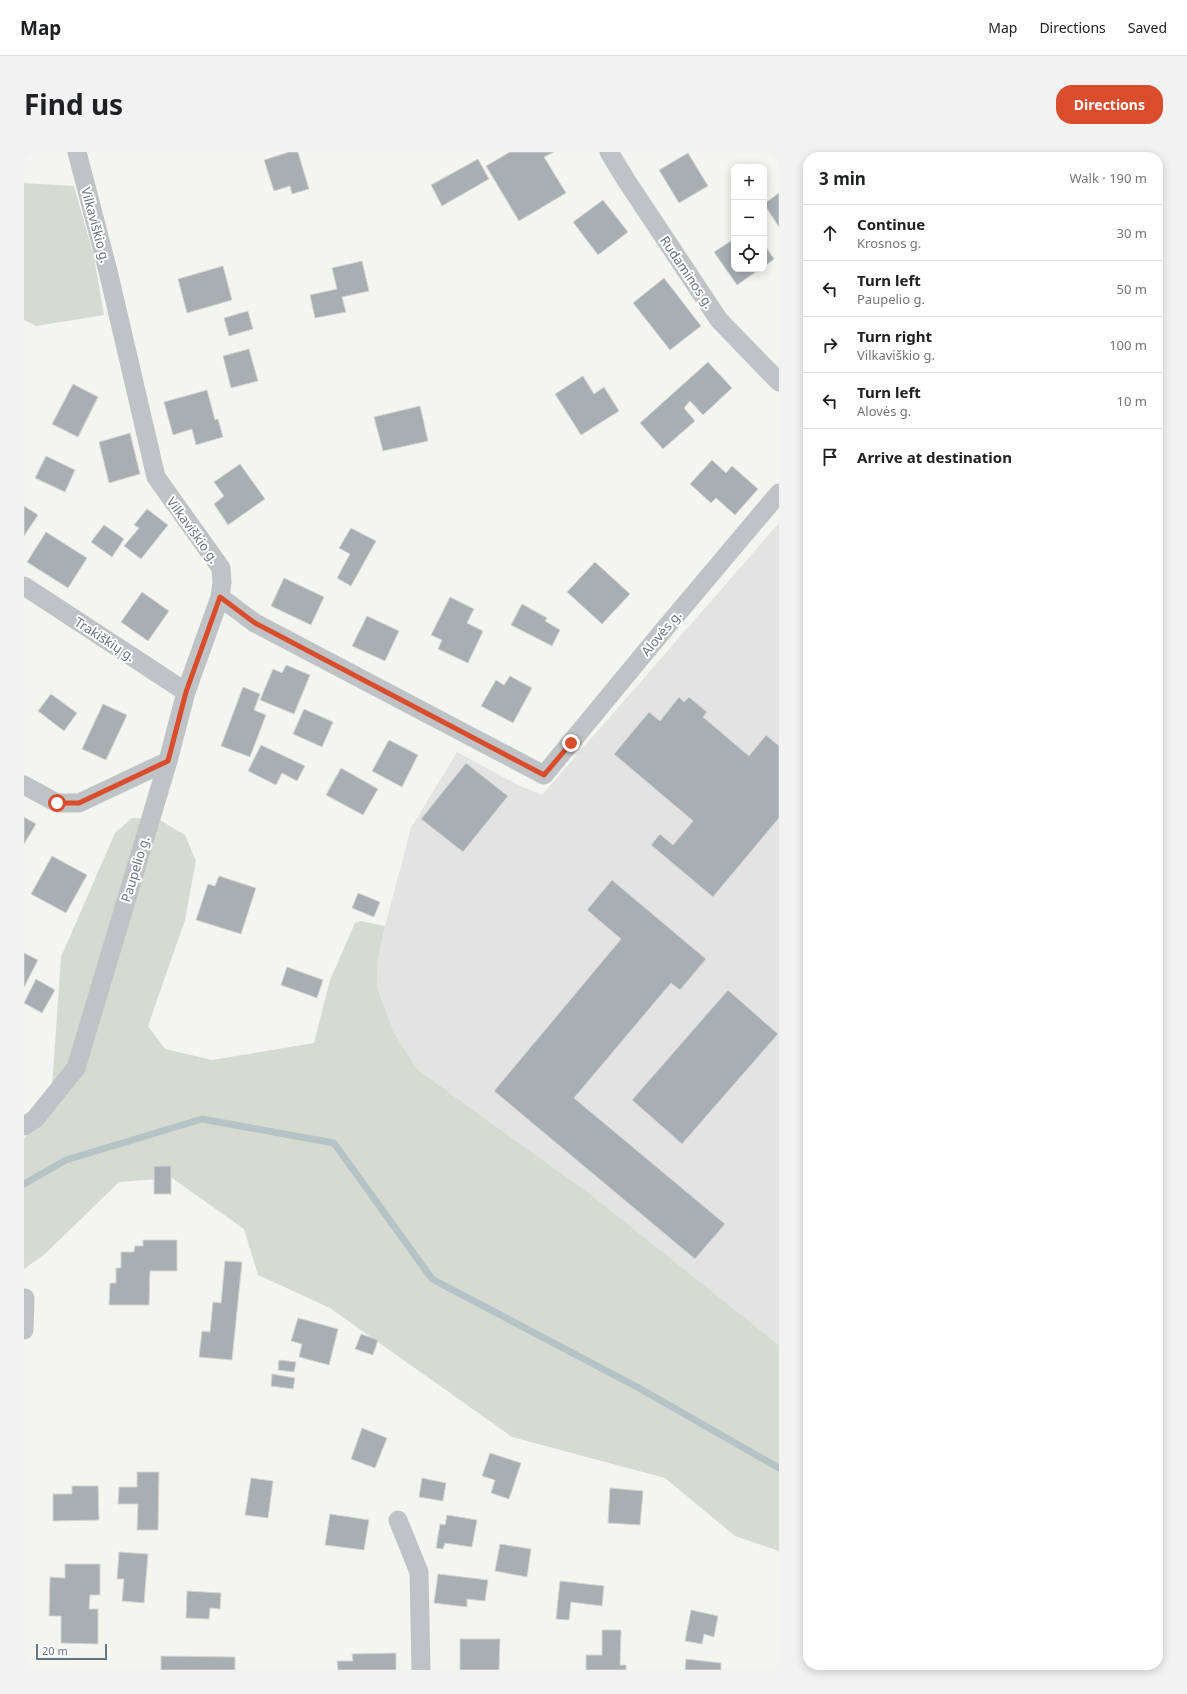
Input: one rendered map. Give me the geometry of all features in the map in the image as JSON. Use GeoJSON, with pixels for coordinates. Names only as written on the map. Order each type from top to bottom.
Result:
{"type":"FeatureCollection","features":[{"type":"Feature","properties":{"kind":"street","name":"Vilkaviškio g."},"geometry":{"type":"LineString","coordinates":[[77,152],[108,271],[156,477],[221,568],[222,582],[220,597]]}},
{"type":"Feature","properties":{"kind":"street","name":"Rudaminos g."},"geometry":{"type":"LineString","coordinates":[[609,152],[719,320],[779,382]]}},
{"type":"Feature","properties":{"kind":"street","name":"Alovės g."},"geometry":{"type":"LineString","coordinates":[[220,597],[255,623],[544,775],[779,493]]}},
{"type":"Feature","properties":{"kind":"street","name":"Trakiškių g."},"geometry":{"type":"LineString","coordinates":[[24,586],[186,692]]}},
{"type":"Feature","properties":{"kind":"street","name":"Paupelio g."},"geometry":{"type":"LineString","coordinates":[[24,1126],[35,1119],[76,1068],[168,761],[186,692],[220,597]]}},
{"type":"Feature","properties":{"kind":"street"},"geometry":{"type":"LineString","coordinates":[[24,785],[57,803],[79,803],[168,761]]}},
{"type":"Feature","properties":{"kind":"street"},"geometry":{"type":"LineString","coordinates":[[24,1330],[25,1298]]}},
{"type":"Feature","properties":{"kind":"street"},"geometry":{"type":"LineString","coordinates":[[398,1520],[419,1572],[421,1670]]}},
{"type":"Feature","properties":{"kind":"shaded area"},"geometry":{"type":"Polygon","coordinates":[[[24,183],[74,186],[94,257],[104,315],[36,326],[24,320],[24,183]]]}},
{"type":"Feature","properties":{"kind":"shaded area"},"geometry":{"type":"Polygon","coordinates":[[[779,523],[779,1345],[594,1197],[418,1070],[394,1033],[377,987],[378,959],[385,926],[411,828],[457,752],[518,785],[542,795],[779,523]]]}},
{"type":"Feature","properties":{"kind":"shaded area"},"geometry":{"type":"Polygon","coordinates":[[[132,818],[158,819],[185,835],[196,861],[185,920],[148,1026],[165,1049],[212,1060],[314,1043],[330,980],[355,923],[361,921],[385,926],[378,959],[377,987],[394,1033],[418,1070],[594,1197],[779,1345],[779,1551],[735,1536],[665,1478],[512,1437],[330,1308],[258,1275],[244,1229],[172,1178],[119,1182],[45,1254],[24,1269],[24,1139],[51,1102],[61,957],[115,833],[132,818]]]}},
{"type":"Feature","properties":{"kind":"building"},"geometry":{"type":"Polygon","coordinates":[[[289,152],[298,152],[309,189],[292,194],[290,186],[274,191],[264,160],[289,152]]]}},
{"type":"Feature","properties":{"kind":"building"},"geometry":{"type":"Polygon","coordinates":[[[510,152],[554,152],[544,157],[566,193],[519,221],[486,166],[510,152]]]}},
{"type":"Feature","properties":{"kind":"building"},"geometry":{"type":"Polygon","coordinates":[[[688,153],[708,186],[679,203],[659,170],[688,153]]]}},
{"type":"Feature","properties":{"kind":"building"},"geometry":{"type":"Polygon","coordinates":[[[478,159],[489,179],[442,206],[431,185],[478,159]]]}},
{"type":"Feature","properties":{"kind":"building"},"geometry":{"type":"Polygon","coordinates":[[[779,193],[779,227],[767,209],[767,202],[779,193]]]}},
{"type":"Feature","properties":{"kind":"building"},"geometry":{"type":"Polygon","coordinates":[[[603,200],[628,232],[598,255],[573,222],[603,200]]]}},
{"type":"Feature","properties":{"kind":"building"},"geometry":{"type":"Polygon","coordinates":[[[731,241],[731,272],[756,272],[737,285],[714,252],[731,241]]]}},
{"type":"Feature","properties":{"kind":"building"},"geometry":{"type":"Polygon","coordinates":[[[767,248],[774,259],[767,265],[767,248]]]}},
{"type":"Feature","properties":{"kind":"building"},"geometry":{"type":"Polygon","coordinates":[[[362,261],[369,291],[342,297],[346,312],[315,318],[310,295],[337,289],[332,268],[362,261]]]}},
{"type":"Feature","properties":{"kind":"building"},"geometry":{"type":"Polygon","coordinates":[[[223,266],[232,300],[187,313],[178,279],[223,266]]]}},
{"type":"Feature","properties":{"kind":"building"},"geometry":{"type":"Polygon","coordinates":[[[664,278],[701,326],[670,350],[633,303],[664,278]]]}},
{"type":"Feature","properties":{"kind":"building"},"geometry":{"type":"Polygon","coordinates":[[[248,311],[253,329],[229,336],[224,318],[248,311]]]}},
{"type":"Feature","properties":{"kind":"building"},"geometry":{"type":"Polygon","coordinates":[[[249,349],[258,381],[231,388],[223,356],[249,349]]]}},
{"type":"Feature","properties":{"kind":"building"},"geometry":{"type":"Polygon","coordinates":[[[708,362],[732,388],[703,415],[690,401],[684,408],[695,421],[663,449],[640,423],[708,362]]]}},
{"type":"Feature","properties":{"kind":"building"},"geometry":{"type":"Polygon","coordinates":[[[583,376],[594,394],[604,387],[619,411],[581,435],[555,394],[583,376]]]}},
{"type":"Feature","properties":{"kind":"building"},"geometry":{"type":"Polygon","coordinates":[[[73,384],[98,397],[78,437],[52,424],[73,384]]]}},
{"type":"Feature","properties":{"kind":"building"},"geometry":{"type":"Polygon","coordinates":[[[207,390],[215,420],[218,419],[223,437],[196,445],[192,429],[173,435],[164,402],[207,390]]]}},
{"type":"Feature","properties":{"kind":"building"},"geometry":{"type":"Polygon","coordinates":[[[420,406],[428,441],[383,451],[374,417],[420,406]]]}},
{"type":"Feature","properties":{"kind":"building"},"geometry":{"type":"Polygon","coordinates":[[[130,433],[140,474],[109,483],[99,442],[130,433]]]}},
{"type":"Feature","properties":{"kind":"building"},"geometry":{"type":"Polygon","coordinates":[[[46,456],[75,470],[65,492],[35,478],[46,456]]]}},
{"type":"Feature","properties":{"kind":"building"},"geometry":{"type":"Polygon","coordinates":[[[712,460],[726,473],[732,466],[758,489],[735,515],[716,498],[711,503],[690,484],[712,460]]]}},
{"type":"Feature","properties":{"kind":"building"},"geometry":{"type":"Polygon","coordinates":[[[240,464],[265,499],[228,525],[214,504],[224,496],[214,482],[240,464]]]}},
{"type":"Feature","properties":{"kind":"building"},"geometry":{"type":"Polygon","coordinates":[[[24,506],[38,515],[24,536],[24,506]]]}},
{"type":"Feature","properties":{"kind":"building"},"geometry":{"type":"Polygon","coordinates":[[[147,509],[168,525],[141,559],[124,546],[139,528],[134,525],[147,509]]]}},
{"type":"Feature","properties":{"kind":"building"},"geometry":{"type":"Polygon","coordinates":[[[104,525],[124,539],[112,557],[91,542],[104,525]]]}},
{"type":"Feature","properties":{"kind":"building"},"geometry":{"type":"Polygon","coordinates":[[[351,528],[376,541],[351,586],[337,578],[350,554],[339,548],[351,528]]]}},
{"type":"Feature","properties":{"kind":"building"},"geometry":{"type":"Polygon","coordinates":[[[46,532],[87,558],[68,588],[27,562],[46,532]]]}},
{"type":"Feature","properties":{"kind":"building"},"geometry":{"type":"Polygon","coordinates":[[[595,562],[630,594],[602,624],[567,592],[595,562]]]}},
{"type":"Feature","properties":{"kind":"building"},"geometry":{"type":"Polygon","coordinates":[[[284,578],[324,597],[311,625],[271,606],[284,578]]]}},
{"type":"Feature","properties":{"kind":"building"},"geometry":{"type":"Polygon","coordinates":[[[142,592],[169,611],[148,641],[121,622],[142,592]]]}},
{"type":"Feature","properties":{"kind":"building"},"geometry":{"type":"Polygon","coordinates":[[[450,597],[474,609],[467,623],[483,631],[468,663],[438,649],[442,640],[431,635],[450,597]]]}},
{"type":"Feature","properties":{"kind":"building"},"geometry":{"type":"Polygon","coordinates":[[[522,604],[547,618],[545,621],[560,630],[552,646],[511,625],[522,604]]]}},
{"type":"Feature","properties":{"kind":"building"},"geometry":{"type":"Polygon","coordinates":[[[367,616],[399,631],[385,661],[352,646],[367,616]]]}},
{"type":"Feature","properties":{"kind":"building"},"geometry":{"type":"Polygon","coordinates":[[[286,665],[310,675],[294,714],[260,700],[273,669],[282,673],[286,665]]]}},
{"type":"Feature","properties":{"kind":"building"},"geometry":{"type":"Polygon","coordinates":[[[510,676],[532,688],[513,723],[481,706],[496,680],[504,685],[510,676]]]}},
{"type":"Feature","properties":{"kind":"building"},"geometry":{"type":"Polygon","coordinates":[[[243,687],[260,694],[254,710],[266,715],[250,757],[221,746],[243,687]]]}},
{"type":"Feature","properties":{"kind":"building"},"geometry":{"type":"Polygon","coordinates":[[[51,694],[77,713],[64,731],[38,711],[51,694]]]}},
{"type":"Feature","properties":{"kind":"building"},"geometry":{"type":"Polygon","coordinates":[[[679,697],[684,702],[689,697],[707,712],[703,717],[749,756],[766,735],[779,746],[779,818],[713,897],[651,845],[660,834],[673,845],[693,821],[614,754],[649,712],[660,721],[679,697]]]}},
{"type":"Feature","properties":{"kind":"building"},"geometry":{"type":"Polygon","coordinates":[[[103,704],[127,715],[106,760],[82,749],[103,704]]]}},
{"type":"Feature","properties":{"kind":"building"},"geometry":{"type":"Polygon","coordinates":[[[304,709],[333,722],[322,747],[293,734],[304,709]]]}},
{"type":"Feature","properties":{"kind":"building"},"geometry":{"type":"Polygon","coordinates":[[[389,740],[418,755],[402,787],[372,771],[389,740]]]}},
{"type":"Feature","properties":{"kind":"building"},"geometry":{"type":"Polygon","coordinates":[[[261,745],[305,766],[297,781],[282,773],[276,785],[248,771],[261,745]]]}},
{"type":"Feature","properties":{"kind":"building"},"geometry":{"type":"Polygon","coordinates":[[[466,763],[508,796],[463,852],[421,819],[466,763]]]}},
{"type":"Feature","properties":{"kind":"building"},"geometry":{"type":"Polygon","coordinates":[[[341,768],[378,789],[363,815],[326,795],[341,768]]]}},
{"type":"Feature","properties":{"kind":"building"},"geometry":{"type":"Polygon","coordinates":[[[24,817],[36,824],[24,844],[24,817]]]}},
{"type":"Feature","properties":{"kind":"building"},"geometry":{"type":"Polygon","coordinates":[[[52,856],[87,875],[66,913],[31,894],[52,856]]]}},
{"type":"Feature","properties":{"kind":"building"},"geometry":{"type":"Polygon","coordinates":[[[219,876],[256,888],[241,934],[196,920],[208,884],[215,886],[219,876]]]}},
{"type":"Feature","properties":{"kind":"building"},"geometry":{"type":"Polygon","coordinates":[[[612,880],[706,959],[680,990],[671,983],[574,1098],[725,1224],[695,1259],[494,1091],[621,939],[587,910],[612,880]]]}},
{"type":"Feature","properties":{"kind":"building"},"geometry":{"type":"Polygon","coordinates":[[[358,893],[380,902],[374,917],[352,908],[358,893]]]}},
{"type":"Feature","properties":{"kind":"building"},"geometry":{"type":"Polygon","coordinates":[[[24,953],[38,960],[24,987],[24,953]]]}},
{"type":"Feature","properties":{"kind":"building"},"geometry":{"type":"Polygon","coordinates":[[[287,967],[323,980],[317,998],[281,985],[287,967]]]}},
{"type":"Feature","properties":{"kind":"building"},"geometry":{"type":"Polygon","coordinates":[[[36,979],[55,990],[42,1013],[24,1003],[36,979]]]}},
{"type":"Feature","properties":{"kind":"building"},"geometry":{"type":"Polygon","coordinates":[[[728,990],[778,1034],[682,1144],[632,1100],[728,990]]]}},
{"type":"Feature","properties":{"kind":"building"},"geometry":{"type":"Polygon","coordinates":[[[154,1166],[171,1166],[171,1194],[154,1194],[154,1166]]]}},
{"type":"Feature","properties":{"kind":"building"},"geometry":{"type":"Polygon","coordinates":[[[143,1240],[177,1240],[177,1271],[150,1271],[149,1305],[109,1305],[110,1283],[116,1283],[116,1268],[121,1268],[121,1252],[134,1252],[135,1246],[143,1246],[143,1240]]]}},
{"type":"Feature","properties":{"kind":"building"},"geometry":{"type":"Polygon","coordinates":[[[225,1261],[242,1262],[232,1360],[199,1357],[202,1331],[210,1332],[213,1302],[221,1303],[225,1261]]]}},
{"type":"Feature","properties":{"kind":"building"},"geometry":{"type":"Polygon","coordinates":[[[298,1318],[338,1329],[329,1365],[299,1357],[302,1344],[291,1341],[298,1318]]]}},
{"type":"Feature","properties":{"kind":"building"},"geometry":{"type":"Polygon","coordinates":[[[361,1334],[378,1340],[373,1355],[355,1349],[361,1334]]]}},
{"type":"Feature","properties":{"kind":"building"},"geometry":{"type":"Polygon","coordinates":[[[279,1360],[296,1362],[294,1372],[278,1370],[279,1360]]]}},
{"type":"Feature","properties":{"kind":"building"},"geometry":{"type":"Polygon","coordinates":[[[272,1374],[295,1378],[293,1389],[271,1386],[272,1374]]]}},
{"type":"Feature","properties":{"kind":"building"},"geometry":{"type":"Polygon","coordinates":[[[362,1428],[387,1438],[375,1468],[351,1459],[362,1428]]]}},
{"type":"Feature","properties":{"kind":"building"},"geometry":{"type":"Polygon","coordinates":[[[490,1453],[521,1463],[509,1499],[491,1493],[495,1480],[482,1476],[490,1453]]]}},
{"type":"Feature","properties":{"kind":"building"},"geometry":{"type":"Polygon","coordinates":[[[137,1472],[159,1472],[158,1530],[137,1530],[138,1504],[118,1504],[119,1487],[137,1487],[137,1472]]]}},
{"type":"Feature","properties":{"kind":"building"},"geometry":{"type":"Polygon","coordinates":[[[251,1478],[273,1481],[268,1518],[245,1515],[251,1478]]]}},
{"type":"Feature","properties":{"kind":"building"},"geometry":{"type":"Polygon","coordinates":[[[422,1478],[446,1483],[443,1501],[419,1497],[422,1478]]]}},
{"type":"Feature","properties":{"kind":"building"},"geometry":{"type":"Polygon","coordinates":[[[72,1486],[98,1486],[99,1520],[53,1521],[53,1494],[72,1494],[72,1486]]]}},
{"type":"Feature","properties":{"kind":"building"},"geometry":{"type":"Polygon","coordinates":[[[610,1488],[643,1491],[640,1525],[608,1523],[610,1488]]]}},
{"type":"Feature","properties":{"kind":"building"},"geometry":{"type":"Polygon","coordinates":[[[330,1514],[369,1520],[364,1550],[325,1545],[330,1514]]]}},
{"type":"Feature","properties":{"kind":"building"},"geometry":{"type":"Polygon","coordinates":[[[447,1515],[477,1520],[472,1547],[445,1543],[443,1549],[436,1548],[440,1524],[445,1525],[447,1515]]]}},
{"type":"Feature","properties":{"kind":"building"},"geometry":{"type":"Polygon","coordinates":[[[500,1544],[531,1549],[527,1577],[495,1571],[500,1544]]]}},
{"type":"Feature","properties":{"kind":"building"},"geometry":{"type":"Polygon","coordinates":[[[119,1552],[148,1554],[144,1603],[122,1601],[124,1579],[117,1579],[119,1552]]]}},
{"type":"Feature","properties":{"kind":"building"},"geometry":{"type":"Polygon","coordinates":[[[65,1564],[100,1564],[100,1595],[90,1595],[89,1609],[98,1609],[98,1644],[61,1643],[61,1616],[49,1616],[50,1577],[65,1578],[65,1564]]]}},
{"type":"Feature","properties":{"kind":"building"},"geometry":{"type":"Polygon","coordinates":[[[438,1574],[488,1580],[485,1601],[467,1599],[467,1607],[434,1603],[438,1574]]]}},
{"type":"Feature","properties":{"kind":"building"},"geometry":{"type":"Polygon","coordinates":[[[560,1581],[604,1586],[602,1606],[571,1602],[569,1620],[556,1619],[560,1581]]]}},
{"type":"Feature","properties":{"kind":"building"},"geometry":{"type":"Polygon","coordinates":[[[187,1591],[221,1593],[220,1609],[210,1608],[209,1619],[186,1618],[187,1591]]]}},
{"type":"Feature","properties":{"kind":"building"},"geometry":{"type":"Polygon","coordinates":[[[691,1610],[718,1616],[714,1637],[704,1634],[702,1644],[685,1641],[691,1610]]]}},
{"type":"Feature","properties":{"kind":"building"},"geometry":{"type":"Polygon","coordinates":[[[602,1630],[621,1630],[620,1665],[626,1665],[626,1670],[586,1670],[586,1655],[602,1655],[602,1630]]]}},
{"type":"Feature","properties":{"kind":"building"},"geometry":{"type":"Polygon","coordinates":[[[460,1639],[500,1639],[499,1670],[460,1670],[460,1639]]]}},
{"type":"Feature","properties":{"kind":"building"},"geometry":{"type":"Polygon","coordinates":[[[396,1653],[396,1670],[338,1670],[337,1661],[353,1661],[352,1654],[396,1653]]]}},
{"type":"Feature","properties":{"kind":"building"},"geometry":{"type":"Polygon","coordinates":[[[161,1656],[235,1657],[235,1670],[161,1670],[161,1656]]]}},
{"type":"Feature","properties":{"kind":"building"},"geometry":{"type":"Polygon","coordinates":[[[686,1659],[721,1663],[721,1670],[685,1670],[686,1659]]]}},
{"type":"Feature","properties":{"kind":"waterway"},"geometry":{"type":"LineString","coordinates":[[24,1184],[66,1160],[202,1119],[334,1143],[432,1279],[639,1388],[779,1468]]}},
{"type":"Feature","properties":{"kind":"route"},"geometry":{"type":"LineString","coordinates":[[57,803],[79,803],[168,761],[186,692],[220,597],[255,623],[544,775],[571,743]]}}]}
